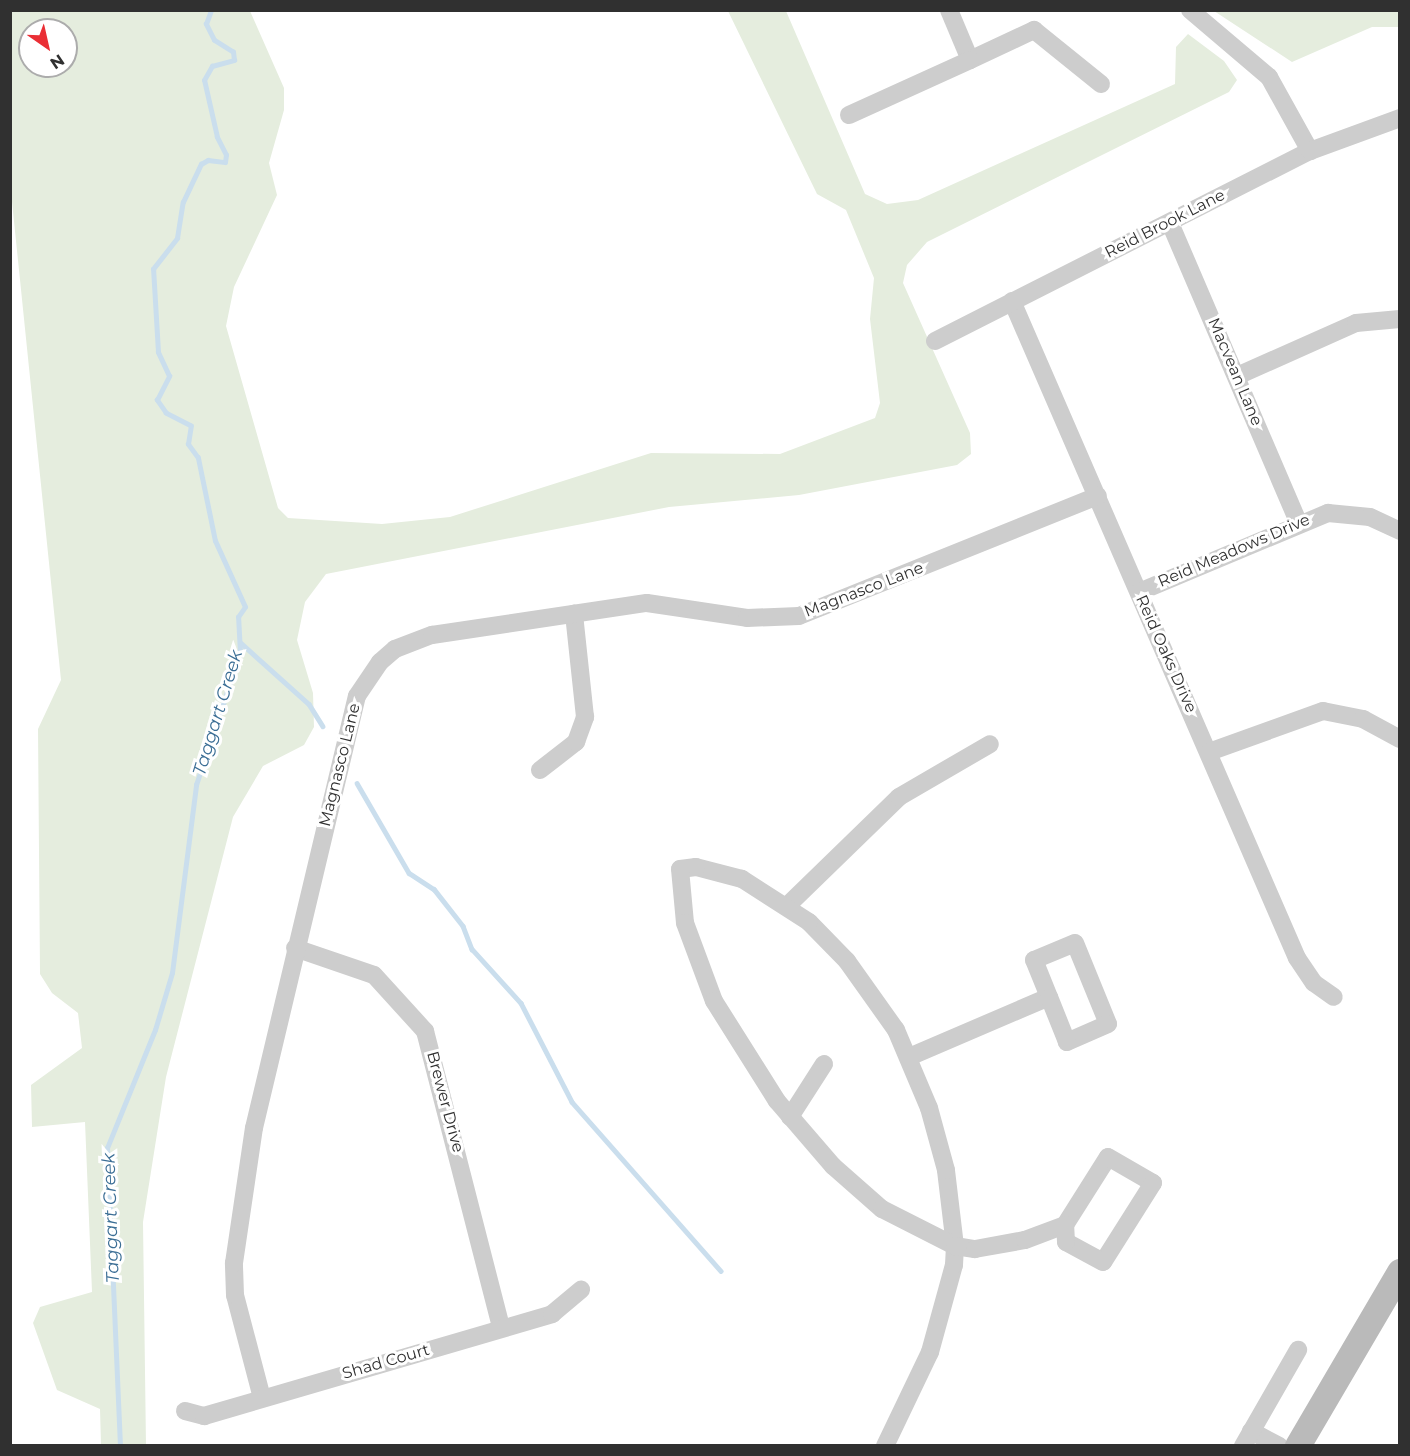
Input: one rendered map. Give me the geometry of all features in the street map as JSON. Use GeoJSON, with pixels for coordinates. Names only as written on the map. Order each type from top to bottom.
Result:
{"type":"FeatureCollection","features":[{"type":"Feature","properties":{"kind":"street"},"geometry":{"type":"LineString","coordinates":[[949,10],[970,60]]}},
{"type":"Feature","properties":{"kind":"street"},"geometry":{"type":"LineString","coordinates":[[1190,10],[1269,77],[1310,151]]}},
{"type":"Feature","properties":{"kind":"street"},"geometry":{"type":"LineString","coordinates":[[849,115],[1034,30],[1101,84]]}},
{"type":"Feature","properties":{"kind":"street","name":"Reid Brook Lane"},"geometry":{"type":"LineString","coordinates":[[935,341],[1310,151],[1400,118]]}},
{"type":"Feature","properties":{"kind":"street","name":"Macvean Lane"},"geometry":{"type":"LineString","coordinates":[[1170,223],[1298,522]]}},
{"type":"Feature","properties":{"kind":"street","name":"Reid Oaks Drive"},"geometry":{"type":"LineString","coordinates":[[1012,302],[1297,958],[1314,983],[1334,997]]}},
{"type":"Feature","properties":{"kind":"street"},"geometry":{"type":"LineString","coordinates":[[1237,376],[1356,323],[1400,319]]}},
{"type":"Feature","properties":{"kind":"street","name":"Magnasco Lane"},"geometry":{"type":"LineString","coordinates":[[262,1398],[235,1295],[234,1263],[254,1128],[295,948],[357,696],[380,662],[395,649],[432,635],[646,603],[747,618],[799,616],[1098,496]]}},
{"type":"Feature","properties":{"kind":"street","name":"Reid Meadows Drive"},"geometry":{"type":"LineString","coordinates":[[1139,592],[1298,522],[1347,514],[1400,531]]}},
{"type":"Feature","properties":{"kind":"street"},"geometry":{"type":"LineString","coordinates":[[540,770],[576,742],[585,717],[574,614]]}},
{"type":"Feature","properties":{"kind":"street"},"geometry":{"type":"LineString","coordinates":[[1209,752],[1323,711],[1363,719],[1400,739]]}},
{"type":"Feature","properties":{"kind":"street"},"geometry":{"type":"LineString","coordinates":[[788,904],[899,797],[990,744]]}},
{"type":"Feature","properties":{"kind":"street"},"geometry":{"type":"LineString","coordinates":[[885,1446],[940,1325],[955,1246],[939,1138],[909,1057],[853,969],[788,904],[734,876],[680,869],[685,923],[714,1001],[790,1117],[882,1209],[955,1246],[998,1246],[1065,1225],[1108,1157],[1153,1183],[1103,1262],[1066,1242],[1065,1225]]}},
{"type":"Feature","properties":{"kind":"street"},"geometry":{"type":"LineString","coordinates":[[1075,942],[1108,1024],[1067,1042],[1049,997],[1034,960],[1075,942]]}},
{"type":"Feature","properties":{"kind":"street","name":"Brewer Drive"},"geometry":{"type":"LineString","coordinates":[[295,948],[374,975],[425,1031],[501,1328]]}},
{"type":"Feature","properties":{"kind":"street"},"geometry":{"type":"LineString","coordinates":[[909,1057],[1049,997]]}},
{"type":"Feature","properties":{"kind":"street"},"geometry":{"type":"LineString","coordinates":[[790,1117],[824,1064]]}},
{"type":"Feature","properties":{"kind":"street"},"geometry":{"type":"LineString","coordinates":[[1298,1446],[1400,1272]]}},
{"type":"Feature","properties":{"kind":"street","name":"Shad Court"},"geometry":{"type":"LineString","coordinates":[[185,1411],[204,1416],[552,1314],[581,1290]]}},
{"type":"Feature","properties":{"kind":"street"},"geometry":{"type":"LineString","coordinates":[[1279,1446],[1247,1438],[1298,1350]]}},
{"type":"Feature","properties":{"kind":"green space"},"geometry":{"type":"Polygon","coordinates":[[[10,11],[250,11],[284,88],[284,110],[269,163],[277,195],[234,287],[226,326],[278,508],[288,518],[382,524],[450,517],[651,453],[780,454],[875,418],[880,403],[870,319],[874,278],[846,210],[817,194],[728,11],[786,11],[865,194],[887,204],[918,200],[1175,84],[1176,47],[1188,34],[1224,61],[1237,80],[1229,92],[927,242],[907,265],[903,283],[970,433],[971,454],[957,465],[799,495],[669,507],[326,574],[305,602],[297,640],[313,693],[314,727],[304,745],[263,766],[233,817],[166,1077],[143,1222],[146,1445],[101,1445],[100,1409],[57,1390],[33,1323],[40,1307],[92,1292],[85,1122],[32,1127],[31,1085],[82,1048],[78,1013],[52,993],[40,974],[38,729],[61,680],[11,192],[10,11]]]}},
{"type":"Feature","properties":{"kind":"green space"},"geometry":{"type":"Polygon","coordinates":[[[1214,11],[1399,11],[1399,27],[1372,27],[1292,62],[1214,11]]]}},
{"type":"Feature","properties":{"kind":"waterway","name":"Taggart Creek"},"geometry":{"type":"LineString","coordinates":[[120,1446],[107,1148],[155,1030],[172,973],[196,785],[240,653],[238,617],[245,607],[215,541],[198,458],[188,444],[191,426],[166,413],[157,400],[169,376],[158,352],[153,269],[177,238],[183,202],[201,164],[208,160],[225,162],[226,155],[217,137],[204,80],[212,66],[234,60],[233,52],[214,40],[206,24],[211,10]]}},
{"type":"Feature","properties":{"kind":"waterway"},"geometry":{"type":"LineString","coordinates":[[241,643],[309,704],[323,726]]}},
{"type":"Feature","properties":{"kind":"waterway"},"geometry":{"type":"LineString","coordinates":[[357,783],[409,873],[434,889],[463,926],[472,949],[521,1003],[572,1102],[721,1271]]}}]}
